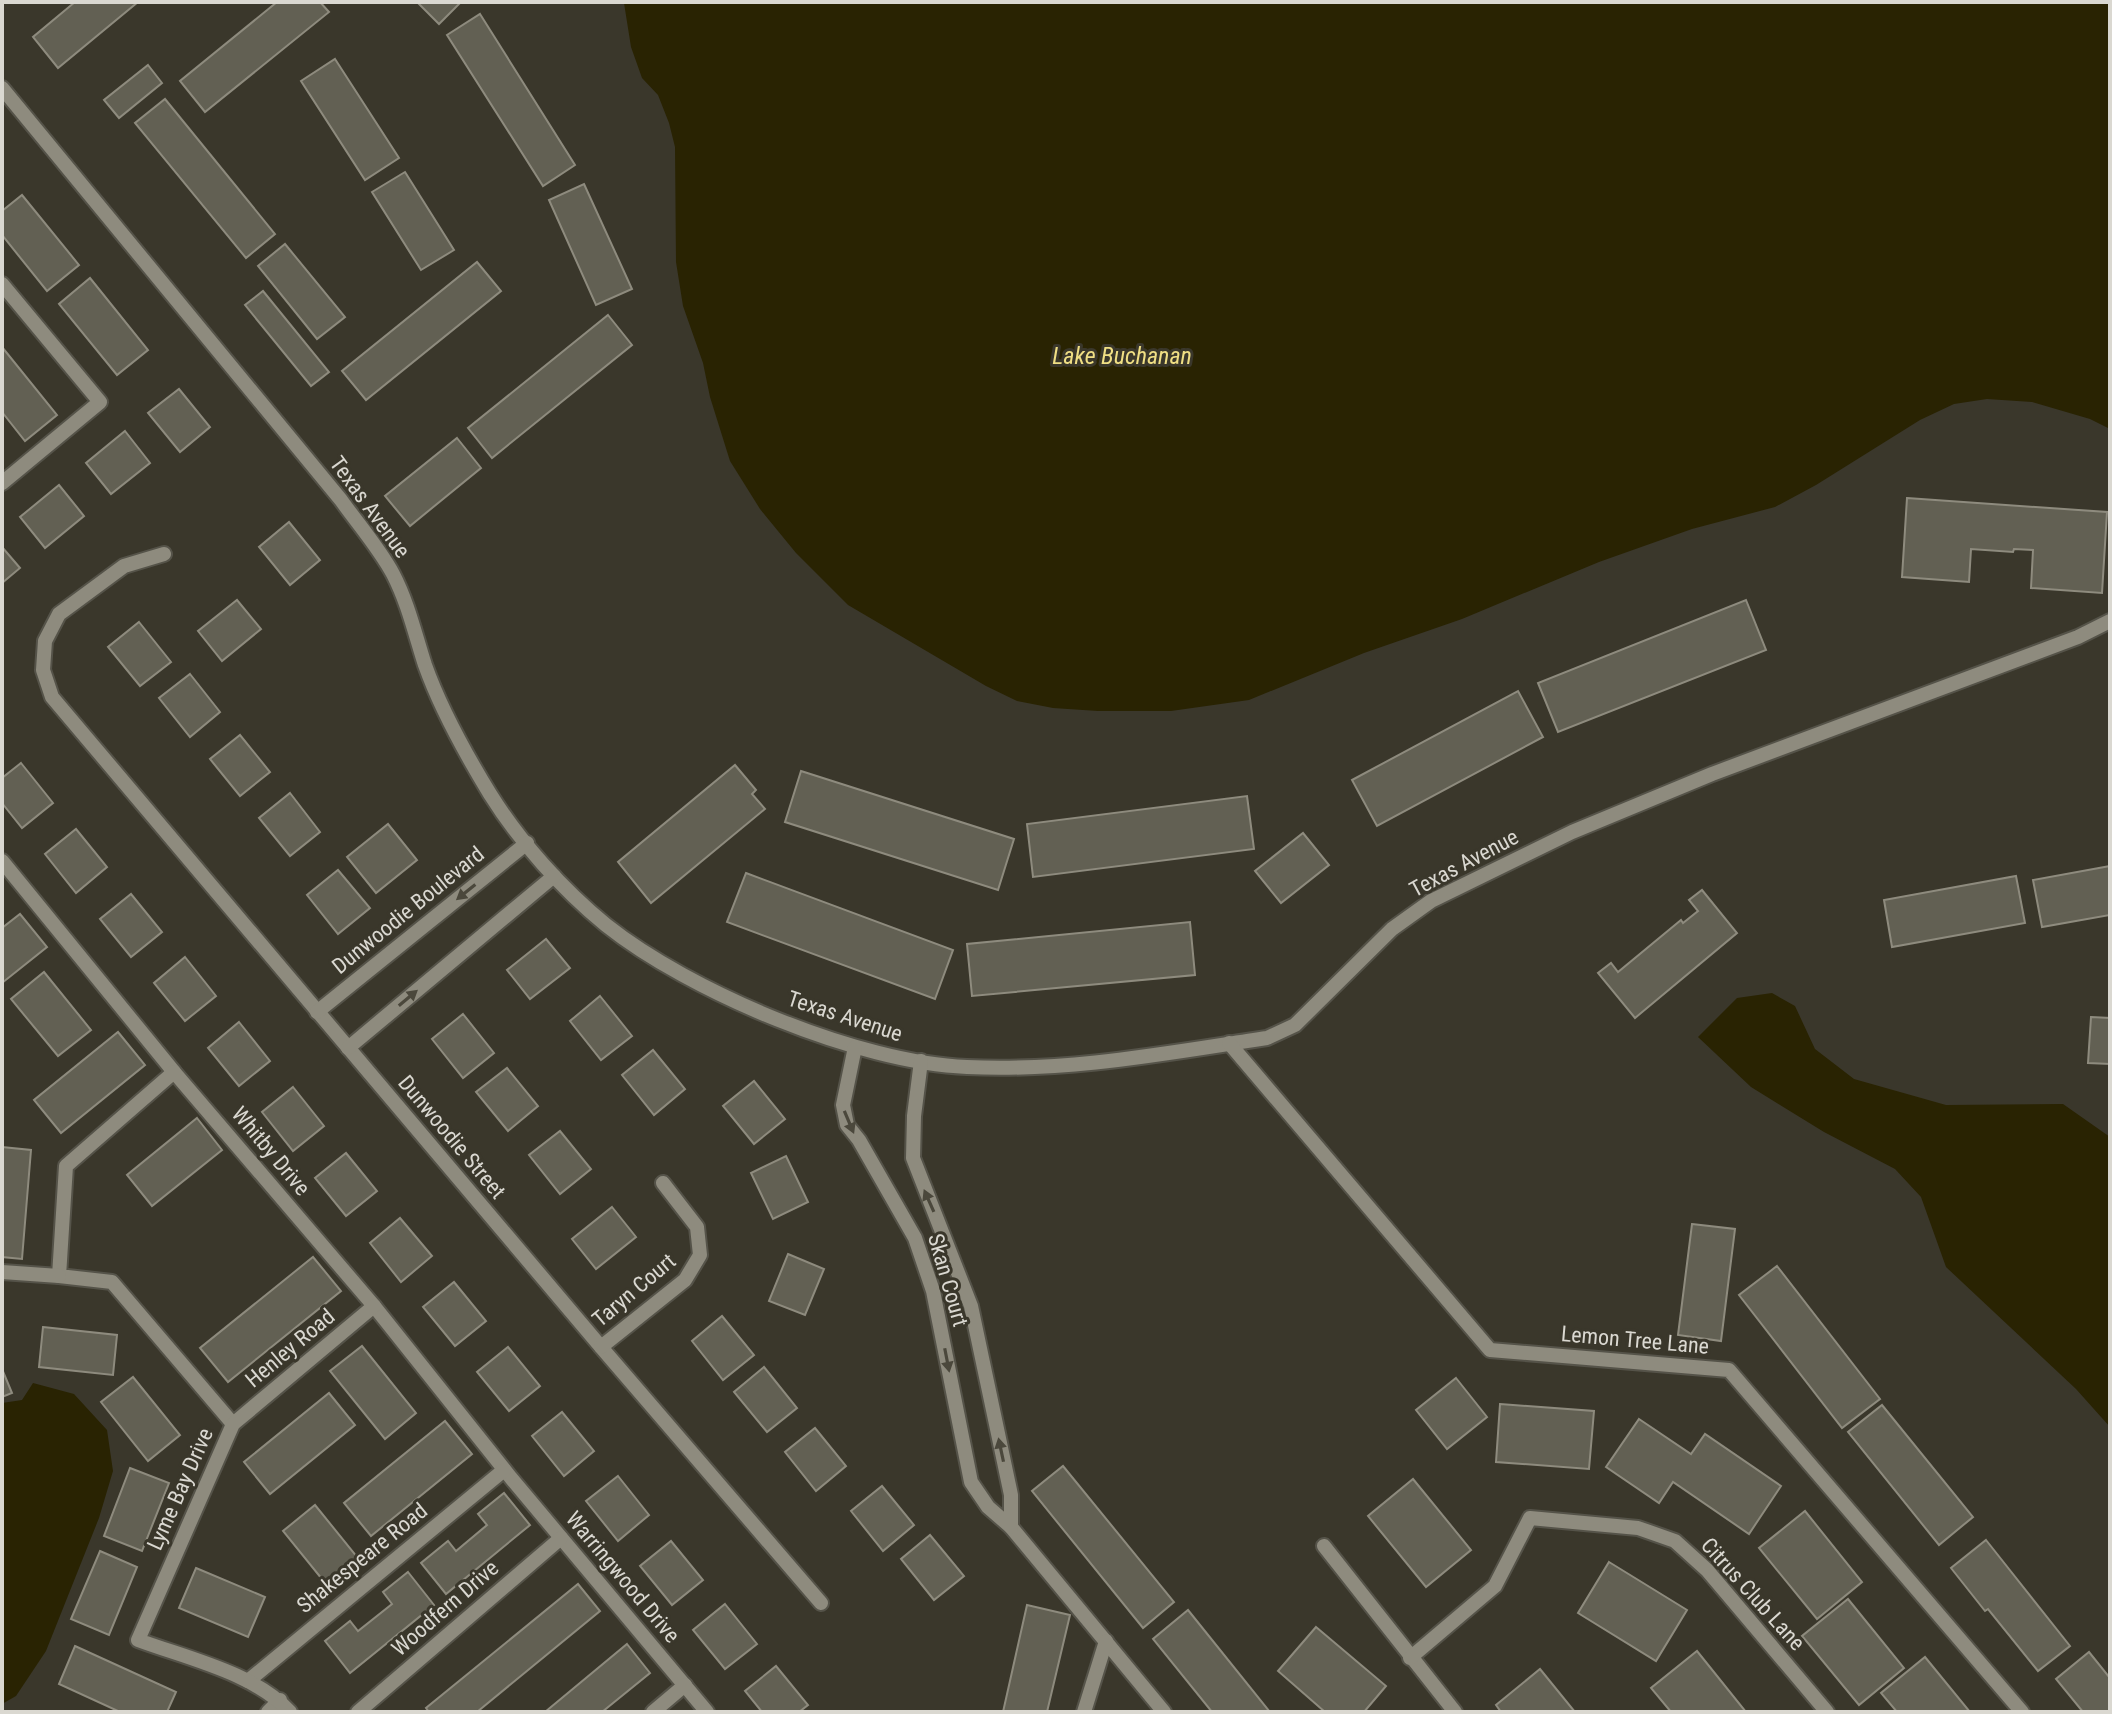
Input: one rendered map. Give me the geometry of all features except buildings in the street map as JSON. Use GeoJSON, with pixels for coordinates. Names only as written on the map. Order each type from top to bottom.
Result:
{"type":"FeatureCollection","features":[{"type":"Feature","properties":{"kind":"street","name":"Texas Avenue"},"geometry":{"type":"LineString","coordinates":[[2,88],[7,104],[341,500],[392,571],[454,734],[492,797],[554,876],[606,925],[658,959],[739,1004],[855,1047],[965,1068],[1080,1066],[1267,1038],[1295,1025],[1392,929],[1431,901],[1572,832],[1712,774],[2078,637],[2110,621]]}},
{"type":"Feature","properties":{"kind":"street"},"geometry":{"type":"LineString","coordinates":[[2,284],[100,402],[2,483]]}},
{"type":"Feature","properties":{"kind":"street","name":"Dunwoodie Street"},"geometry":{"type":"LineString","coordinates":[[164,554],[124,566],[59,614],[45,641],[43,670],[52,697],[821,1603]]}},
{"type":"Feature","properties":{"kind":"street","name":"Texas Avenue"},"geometry":{"type":"LineString","coordinates":[[2078,637],[2110,632]]}},
{"type":"Feature","properties":{"kind":"street","name":"Dunwoodie Boulevard"},"geometry":{"type":"LineString","coordinates":[[317,1012],[527,843]]}},
{"type":"Feature","properties":{"kind":"street","name":"Whitby Drive"},"geometry":{"type":"LineString","coordinates":[[2,861],[174,1072],[374,1306],[504,1470]]}},
{"type":"Feature","properties":{"kind":"street"},"geometry":{"type":"LineString","coordinates":[[348,1048],[554,876]]}},
{"type":"Feature","properties":{"kind":"street","name":"Lemon Tree Lane"},"geometry":{"type":"LineString","coordinates":[[1229,1043],[1490,1350],[1729,1370],[2022,1712]]}},
{"type":"Feature","properties":{"kind":"street","name":"Skan Court"},"geometry":{"type":"LineString","coordinates":[[855,1047],[843,1105],[847,1125],[867,1152],[915,1238],[933,1291],[971,1482],[988,1507],[1011,1527],[1164,1712]]}},
{"type":"Feature","properties":{"kind":"street","name":"Skan Court"},"geometry":{"type":"LineString","coordinates":[[921,1061],[914,1116],[913,1158],[971,1306],[1011,1495],[1011,1527]]}},
{"type":"Feature","properties":{"kind":"street"},"geometry":{"type":"LineString","coordinates":[[59,1276],[66,1166],[174,1072]]}},
{"type":"Feature","properties":{"kind":"street","name":"Taryn Court"},"geometry":{"type":"LineString","coordinates":[[601,1347],[685,1280],[700,1255],[697,1227],[663,1183]]}},
{"type":"Feature","properties":{"kind":"street","name":"Lyme Bay Drive"},"geometry":{"type":"LineString","coordinates":[[2,1272],[112,1282],[233,1424],[138,1640],[248,1681]]}},
{"type":"Feature","properties":{"kind":"street","name":"Henley Road"},"geometry":{"type":"LineString","coordinates":[[233,1424],[374,1306]]}},
{"type":"Feature","properties":{"kind":"street","name":"Warringwood Drive"},"geometry":{"type":"LineString","coordinates":[[504,1470],[707,1712]]}},
{"type":"Feature","properties":{"kind":"street","name":"Shakespeare Road"},"geometry":{"type":"LineString","coordinates":[[248,1681],[504,1470]]}},
{"type":"Feature","properties":{"kind":"street","name":"Citrus Club Lane"},"geometry":{"type":"LineString","coordinates":[[1410,1658],[1495,1586],[1530,1518],[1638,1528],[1675,1541],[1707,1570],[1827,1712]]}},
{"type":"Feature","properties":{"kind":"street","name":"Woodfern Drive"},"geometry":{"type":"LineString","coordinates":[[358,1712],[561,1538]]}},
{"type":"Feature","properties":{"kind":"street"},"geometry":{"type":"LineString","coordinates":[[1324,1546],[1455,1712]]}},
{"type":"Feature","properties":{"kind":"street"},"geometry":{"type":"LineString","coordinates":[[1084,1712],[1106,1641]]}},
{"type":"Feature","properties":{"kind":"street"},"geometry":{"type":"LineString","coordinates":[[248,1681],[280,1700],[290,1712]]}},
{"type":"Feature","properties":{"kind":"street"},"geometry":{"type":"LineString","coordinates":[[653,1712],[685,1685]]}},
{"type":"Feature","properties":{"kind":"street"},"geometry":{"type":"LineString","coordinates":[[268,1712],[280,1700]]}},
{"type":"Feature","properties":{"kind":"water","name":"Lake Buchanan"},"geometry":{"type":"Polygon","coordinates":[[[2110,2],[2110,429],[2090,419],[2032,402],[1987,399],[1954,404],[1920,420],[1775,507],[1692,529],[1599,562],[1462,619],[1364,653],[1249,700],[1171,711],[1053,708],[1017,701],[986,686],[848,605],[796,553],[760,509],[730,461],[703,363],[683,306],[676,262],[675,147],[658,95],[642,78],[631,47],[624,3],[2110,2]]]}},
{"type":"Feature","properties":{"kind":"water"},"geometry":{"type":"Polygon","coordinates":[[[1772,993],[1795,1006],[1815,1049],[1854,1079],[1946,1105],[2063,1104],[2110,1137],[2110,1427],[2076,1389],[1946,1267],[1921,1197],[1895,1169],[1824,1132],[1751,1087],[1698,1037],[1737,998],[1772,993]]]}},
{"type":"Feature","properties":{"kind":"water"},"geometry":{"type":"Polygon","coordinates":[[[33,1383],[74,1394],[107,1430],[113,1471],[99,1518],[46,1651],[16,1696],[2,1704],[2,1403],[22,1400],[33,1383]]]}}]}
